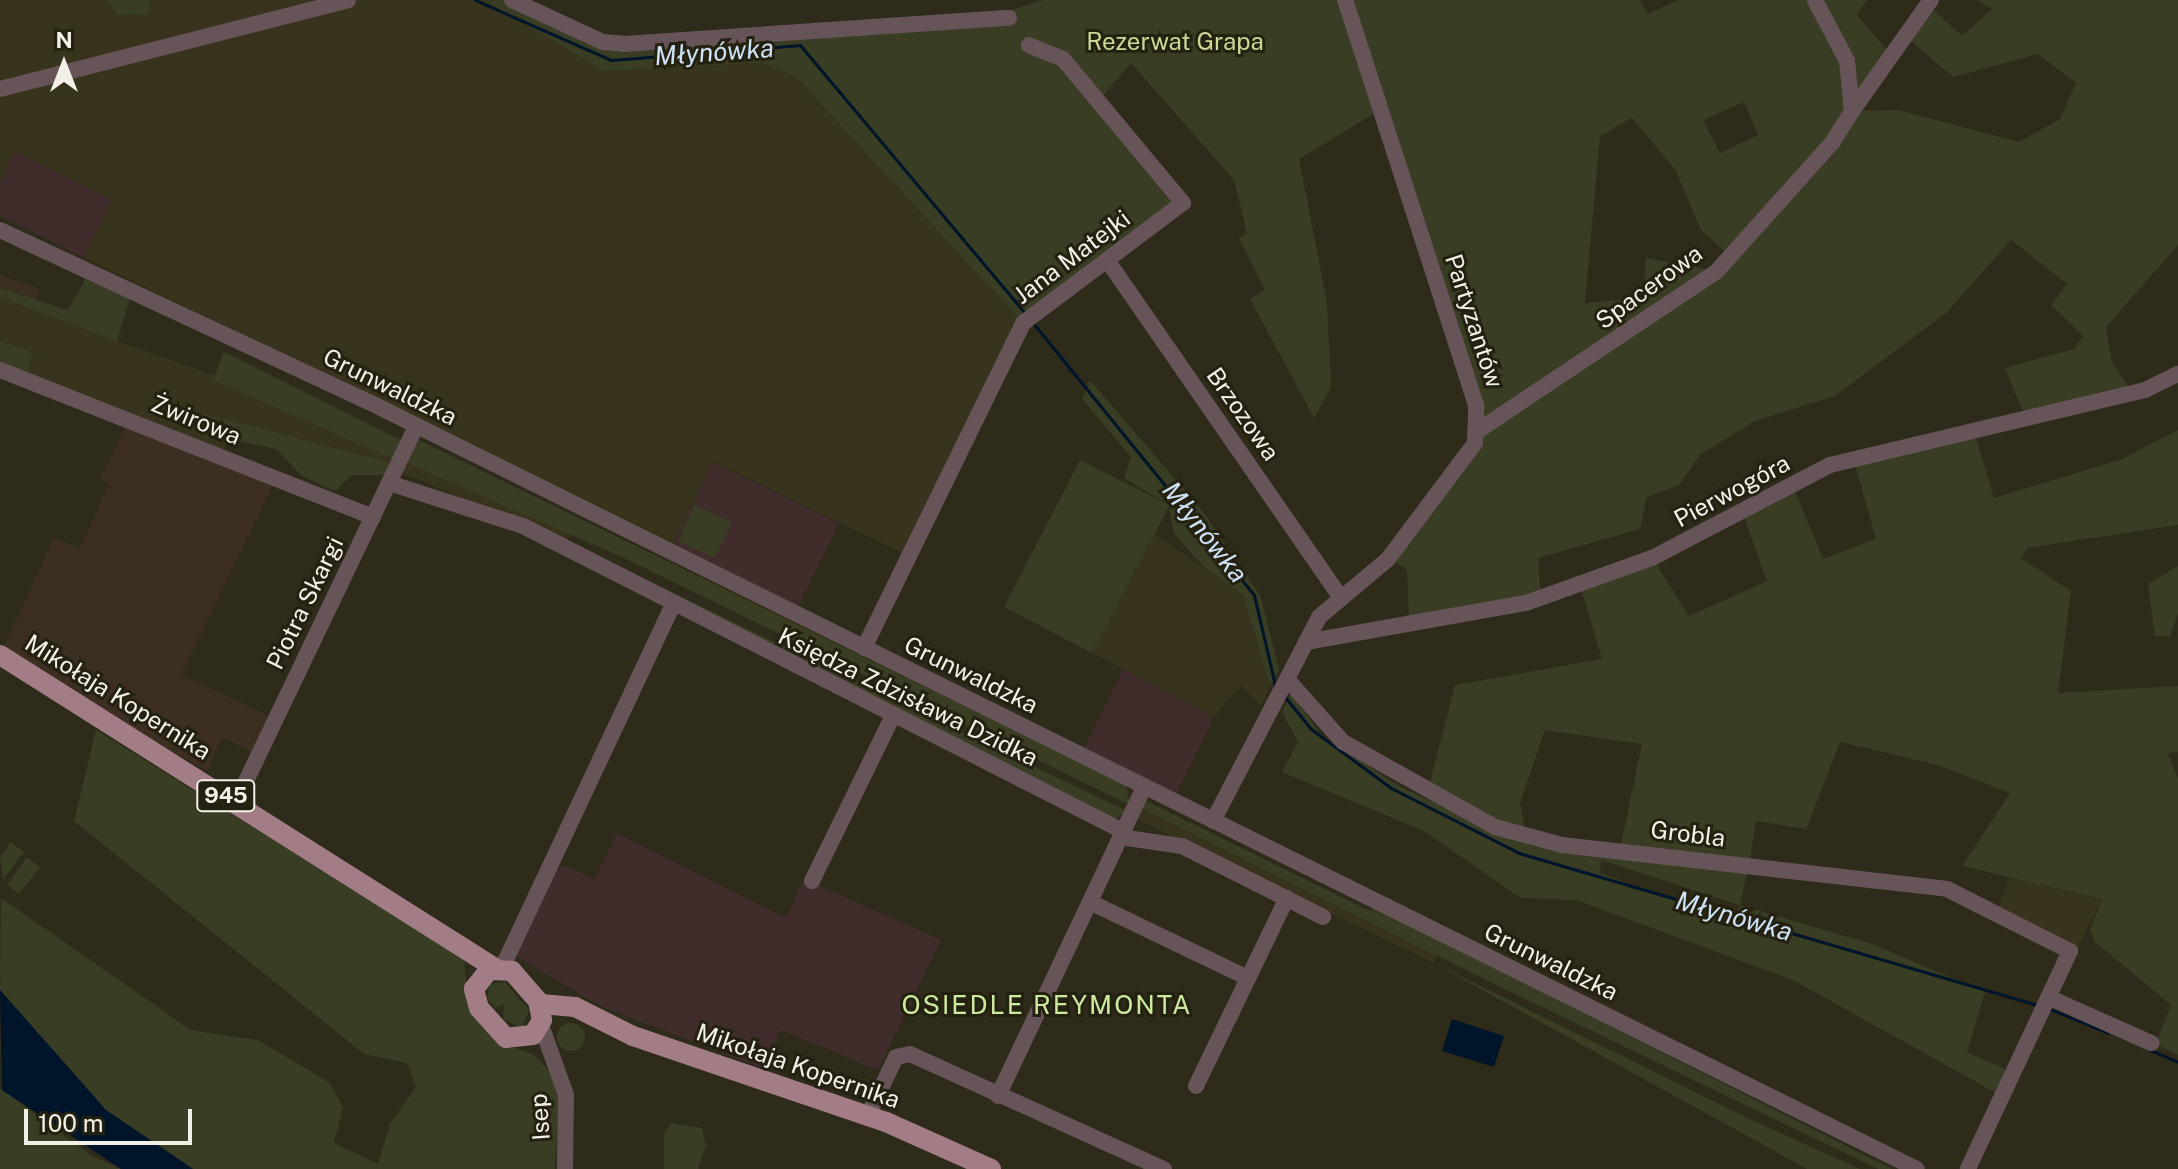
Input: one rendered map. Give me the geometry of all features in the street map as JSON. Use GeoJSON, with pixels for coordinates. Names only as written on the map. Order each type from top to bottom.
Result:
{"type":"FeatureCollection","features":[{"type":"Feature","properties":{"kind":"main road","name":"Mikołaja Kopernika"},"geometry":{"type":"LineString","coordinates":[[0,655],[452,937],[493,971]]}},
{"type":"Feature","properties":{"kind":"main road","name":"945"},"geometry":{"type":"LineString","coordinates":[[493,971],[538,1022],[506,1038],[488,1020],[474,998],[493,971]]}},
{"type":"Feature","properties":{"kind":"main road","name":"Mikołaja Kopernika"},"geometry":{"type":"LineString","coordinates":[[538,1022],[587,1015],[868,1115],[991,1169]]}},
{"type":"Feature","properties":{"kind":"street"},"geometry":{"type":"LineString","coordinates":[[0,89],[348,0]]}},
{"type":"Feature","properties":{"kind":"street"},"geometry":{"type":"LineString","coordinates":[[512,0],[603,42],[624,44],[1009,18]]}},
{"type":"Feature","properties":{"kind":"street","name":"Partyzantów"},"geometry":{"type":"LineString","coordinates":[[1345,0],[1476,405],[1476,432]]}},
{"type":"Feature","properties":{"kind":"street"},"geometry":{"type":"LineString","coordinates":[[1815,0],[1847,61],[1852,111]]}},
{"type":"Feature","properties":{"kind":"street","name":"Spacerowa"},"geometry":{"type":"LineString","coordinates":[[1476,432],[1717,271],[1832,143],[1931,0]]}},
{"type":"Feature","properties":{"kind":"street","name":"Jana Matejki"},"geometry":{"type":"LineString","coordinates":[[864,648],[1023,323],[1183,203],[1063,59],[1029,45]]}},
{"type":"Feature","properties":{"kind":"street","name":"Grunwaldzka"},"geometry":{"type":"LineString","coordinates":[[0,230],[416,426],[1917,1169]]}},
{"type":"Feature","properties":{"kind":"street","name":"Brzozowa"},"geometry":{"type":"LineString","coordinates":[[1107,260],[1339,595]]}},
{"type":"Feature","properties":{"kind":"street","name":"Żwirowa"},"geometry":{"type":"LineString","coordinates":[[0,370],[373,517]]}},
{"type":"Feature","properties":{"kind":"street","name":"Pierwogóra"},"geometry":{"type":"LineString","coordinates":[[1306,642],[1526,603],[1652,558],[1830,465],[2145,390],[2178,374]]}},
{"type":"Feature","properties":{"kind":"street","name":"Piotra Skargi"},"geometry":{"type":"LineString","coordinates":[[236,802],[416,426]]}},
{"type":"Feature","properties":{"kind":"street"},"geometry":{"type":"LineString","coordinates":[[1213,821],[1306,642],[1339,595],[1388,559],[1428,512],[1476,432]]}},
{"type":"Feature","properties":{"kind":"street","name":"Księdza Zdzisława Dzidka"},"geometry":{"type":"LineString","coordinates":[[389,483],[523,526],[672,606],[1122,834]]}},
{"type":"Feature","properties":{"kind":"street"},"geometry":{"type":"LineString","coordinates":[[493,971],[672,606]]}},
{"type":"Feature","properties":{"kind":"street","name":"Grobla"},"geometry":{"type":"LineString","coordinates":[[1287,679],[1343,742],[1406,784],[1535,840],[1861,874],[1959,892],[2070,951],[1968,1169]]}},
{"type":"Feature","properties":{"kind":"street"},"geometry":{"type":"LineString","coordinates":[[812,881],[893,716]]}},
{"type":"Feature","properties":{"kind":"street"},"geometry":{"type":"LineString","coordinates":[[998,1096],[1144,787]]}},
{"type":"Feature","properties":{"kind":"street"},"geometry":{"type":"LineString","coordinates":[[1122,834],[1182,846],[1323,917]]}},
{"type":"Feature","properties":{"kind":"street"},"geometry":{"type":"LineString","coordinates":[[1196,1086],[1287,898]]}},
{"type":"Feature","properties":{"kind":"street"},"geometry":{"type":"LineString","coordinates":[[1090,902],[1248,978]]}},
{"type":"Feature","properties":{"kind":"street"},"geometry":{"type":"LineString","coordinates":[[2050,998],[2151,1043]]}},
{"type":"Feature","properties":{"kind":"street","name":"Isep"},"geometry":{"type":"LineString","coordinates":[[538,1022],[567,1103],[565,1169]]}},
{"type":"Feature","properties":{"kind":"street"},"geometry":{"type":"LineString","coordinates":[[868,1115],[902,1054],[1164,1169]]}},
{"type":"Feature","properties":{"kind":"shaded area"},"geometry":{"type":"Polygon","coordinates":[[[0,0],[107,0],[117,15],[149,14],[150,0],[484,0],[603,71],[762,63],[796,77],[1023,323],[908,556],[714,462],[673,544],[83,257],[111,201],[0,182],[0,0]]]}},
{"type":"Feature","properties":{"kind":"shaded area"},"geometry":{"type":"Polygon","coordinates":[[[15,152],[112,200],[83,257],[0,216],[0,182],[15,152]]]}},
{"type":"Feature","properties":{"kind":"shaded area"},"geometry":{"type":"Polygon","coordinates":[[[0,275],[39,289],[36,300],[0,288],[0,275]]]}},
{"type":"Feature","properties":{"kind":"shaded area"},"geometry":{"type":"Polygon","coordinates":[[[0,290],[115,333],[117,341],[421,448],[576,521],[566,544],[418,479],[233,429],[224,452],[27,374],[33,352],[0,341],[0,290]]]}},
{"type":"Feature","properties":{"kind":"shaded area"},"geometry":{"type":"Polygon","coordinates":[[[127,424],[273,485],[181,675],[270,716],[253,752],[222,738],[207,771],[0,655],[54,538],[80,548],[109,484],[100,479],[127,424]]]}},
{"type":"Feature","properties":{"kind":"shaded area"},"geometry":{"type":"Polygon","coordinates":[[[713,462],[839,523],[798,607],[673,544],[713,462]]]}},
{"type":"Feature","properties":{"kind":"shaded area"},"geometry":{"type":"Polygon","coordinates":[[[1154,534],[1243,595],[1270,686],[1261,706],[1241,685],[1214,717],[1092,653],[1154,534]]]}},
{"type":"Feature","properties":{"kind":"shaded area"},"geometry":{"type":"Polygon","coordinates":[[[1123,669],[1214,717],[1176,795],[1084,749],[1123,669]]]}},
{"type":"Feature","properties":{"kind":"shaded area"},"geometry":{"type":"Polygon","coordinates":[[[1140,807],[1438,953],[1433,963],[1134,818],[1140,807]]]}},
{"type":"Feature","properties":{"kind":"shaded area"},"geometry":{"type":"Polygon","coordinates":[[[617,833],[786,918],[804,879],[941,940],[878,1070],[780,1030],[764,1069],[598,1005],[519,958],[515,953],[552,873],[563,865],[595,879],[617,833]]]}},
{"type":"Feature","properties":{"kind":"shaded area"},"geometry":{"type":"Polygon","coordinates":[[[2009,877],[2102,899],[2076,952],[1998,910],[2009,877]]]}},
{"type":"Feature","properties":{"kind":"green space"},"geometry":{"type":"Polygon","coordinates":[[[107,0],[150,0],[149,14],[117,15],[107,0]]]}},
{"type":"Feature","properties":{"kind":"green space","name":"Rezerwat Grapa"},"geometry":{"type":"Polygon","coordinates":[[[484,0],[512,0],[602,42],[1001,18],[1009,29],[1002,13],[1043,0],[1639,0],[1648,14],[1679,0],[1867,0],[1857,15],[1891,55],[1852,111],[1898,110],[2019,142],[2060,119],[2076,83],[2038,54],[1953,77],[1905,36],[1927,4],[1962,36],[1992,9],[1978,0],[2178,0],[2178,245],[2106,327],[2112,362],[2130,389],[2026,419],[2005,368],[2074,349],[2083,336],[2051,305],[2067,284],[2011,240],[1946,313],[1835,396],[1755,421],[1700,455],[1679,485],[1647,497],[1640,529],[1538,558],[1541,598],[1409,622],[1407,569],[1388,559],[1475,443],[1476,405],[1380,110],[1299,159],[1327,302],[1331,388],[1314,418],[1250,299],[1265,290],[1239,238],[1247,233],[1234,180],[1131,63],[1099,100],[1183,203],[1023,323],[796,77],[762,63],[603,71],[484,0]],[[1744,102],[1703,120],[1720,153],[1758,135],[1744,102]],[[1632,118],[1600,136],[1585,303],[1644,298],[1646,258],[1717,271],[1730,256],[1701,230],[1676,171],[1632,118]]]}},
{"type":"Feature","properties":{"kind":"green space"},"geometry":{"type":"Polygon","coordinates":[[[86,278],[131,296],[117,341],[0,297],[0,288],[68,310],[86,278]]]}},
{"type":"Feature","properties":{"kind":"green space"},"geometry":{"type":"Polygon","coordinates":[[[0,341],[33,352],[27,374],[0,365],[0,341]]]}},
{"type":"Feature","properties":{"kind":"green space"},"geometry":{"type":"Polygon","coordinates":[[[224,352],[406,443],[397,461],[213,380],[224,352]]]}},
{"type":"Feature","properties":{"kind":"green space"},"geometry":{"type":"Polygon","coordinates":[[[1090,380],[1201,509],[1261,597],[1279,670],[1270,686],[1243,595],[1206,569],[1174,534],[1169,506],[1092,653],[1004,607],[1080,460],[1169,505],[1124,478],[1131,457],[1082,399],[1090,380]]]}},
{"type":"Feature","properties":{"kind":"green space"},"geometry":{"type":"Polygon","coordinates":[[[197,413],[391,463],[386,475],[352,475],[335,491],[302,476],[276,449],[229,439],[233,428],[197,413]]]}},
{"type":"Feature","properties":{"kind":"green space"},"geometry":{"type":"Polygon","coordinates":[[[2178,430],[2178,525],[2027,548],[2021,558],[2071,591],[2058,693],[2178,686],[2178,752],[2168,753],[2178,779],[2178,1055],[2156,1044],[2171,1005],[2095,942],[2090,930],[2102,899],[1962,866],[2010,793],[1938,765],[1840,742],[1806,829],[1756,821],[1749,866],[1620,849],[1642,744],[1545,730],[1520,803],[1526,832],[1428,790],[1455,685],[1602,659],[1580,586],[1657,565],[1689,616],[1767,581],[1743,514],[1793,486],[1823,559],[1876,539],[1853,457],[1975,434],[1994,498],[2122,459],[2178,430]]]}},
{"type":"Feature","properties":{"kind":"green space"},"geometry":{"type":"Polygon","coordinates":[[[417,439],[1126,785],[1130,805],[624,558],[407,463],[417,439]]]}},
{"type":"Feature","properties":{"kind":"green space"},"geometry":{"type":"Polygon","coordinates":[[[694,505],[732,522],[715,558],[678,541],[694,505]]]}},
{"type":"Feature","properties":{"kind":"green space"},"geometry":{"type":"Polygon","coordinates":[[[586,550],[826,667],[1127,811],[1113,820],[586,550]]]}},
{"type":"Feature","properties":{"kind":"green space"},"geometry":{"type":"Polygon","coordinates":[[[2178,566],[2178,613],[2170,637],[2155,636],[2148,584],[2178,566]]]}},
{"type":"Feature","properties":{"kind":"green space"},"geometry":{"type":"Polygon","coordinates":[[[1291,693],[1322,736],[1399,786],[1533,846],[1748,868],[1740,905],[1872,944],[1985,992],[1967,1052],[2014,1073],[1996,1093],[1793,980],[1576,900],[1521,898],[1424,831],[1282,772],[1298,742],[1282,712],[1291,693]],[[1601,860],[1600,873],[1735,923],[1739,905],[1601,860]]]}},
{"type":"Feature","properties":{"kind":"green space"},"geometry":{"type":"Polygon","coordinates":[[[96,730],[464,958],[467,992],[506,1045],[533,1054],[554,1076],[560,1098],[555,1169],[193,1169],[106,1110],[0,990],[1,898],[191,1030],[258,1040],[330,1083],[343,1108],[334,1143],[378,1164],[390,1124],[416,1087],[407,1063],[364,1054],[74,821],[96,730]]]}},
{"type":"Feature","properties":{"kind":"green space"},"geometry":{"type":"Polygon","coordinates":[[[1144,800],[1370,911],[1375,907],[1892,1169],[1878,1169],[1478,976],[1140,807],[1144,800]]]}},
{"type":"Feature","properties":{"kind":"green space"},"geometry":{"type":"Polygon","coordinates":[[[11,842],[24,852],[3,880],[0,857],[11,842]]]}},
{"type":"Feature","properties":{"kind":"green space"},"geometry":{"type":"Polygon","coordinates":[[[27,857],[40,867],[19,894],[7,885],[27,857]]]}},
{"type":"Feature","properties":{"kind":"green space"},"geometry":{"type":"Polygon","coordinates":[[[1428,960],[1760,1124],[1860,1169],[1807,1169],[1428,960]]]}},
{"type":"Feature","properties":{"kind":"green space"},"geometry":{"type":"Polygon","coordinates":[[[505,982],[529,1010],[522,1028],[503,1019],[504,1004],[495,1008],[487,998],[490,984],[505,982]]]}},
{"type":"Feature","properties":{"kind":"green space"},"geometry":{"type":"Polygon","coordinates":[[[571,1023],[581,1027],[585,1037],[581,1047],[571,1051],[561,1047],[557,1037],[561,1027],[571,1023]]]}},
{"type":"Feature","properties":{"kind":"green space"},"geometry":{"type":"Polygon","coordinates":[[[0,1088],[92,1156],[121,1169],[0,1169],[0,1088]]]}},
{"type":"Feature","properties":{"kind":"green space"},"geometry":{"type":"Polygon","coordinates":[[[671,1123],[702,1128],[706,1146],[698,1169],[664,1169],[664,1135],[671,1123]]]}},
{"type":"Feature","properties":{"kind":"water"},"geometry":{"type":"Polygon","coordinates":[[[0,990],[106,1110],[193,1169],[121,1169],[2,1090],[0,990]]]}},
{"type":"Feature","properties":{"kind":"water"},"geometry":{"type":"Polygon","coordinates":[[[1452,1019],[1504,1036],[1494,1067],[1442,1051],[1452,1019]]]}},
{"type":"Feature","properties":{"kind":"waterway","name":"Młynówka"},"geometry":{"type":"LineString","coordinates":[[475,0],[611,60],[800,45],[1026,314]]}},
{"type":"Feature","properties":{"kind":"waterway","name":"Młynówka"},"geometry":{"type":"LineString","coordinates":[[1033,323],[1254,595],[1275,685]]}},
{"type":"Feature","properties":{"kind":"waterway","name":"Młynówka"},"geometry":{"type":"LineString","coordinates":[[1285,697],[1311,729],[1391,788],[1519,853],[2037,1005]]}},
{"type":"Feature","properties":{"kind":"waterway","name":"Młynówka"},"geometry":{"type":"LineString","coordinates":[[2048,1008],[2108,1033]]}},
{"type":"Feature","properties":{"kind":"waterway","name":"Młynówka"},"geometry":{"type":"LineString","coordinates":[[2148,1049],[2178,1062]]}},
{"type":"Feature","properties":{"kind":"district","name":"OSIEDLE REYMONTA"},"geometry":{"type":"Point","coordinates":[1047,1005]}}]}
